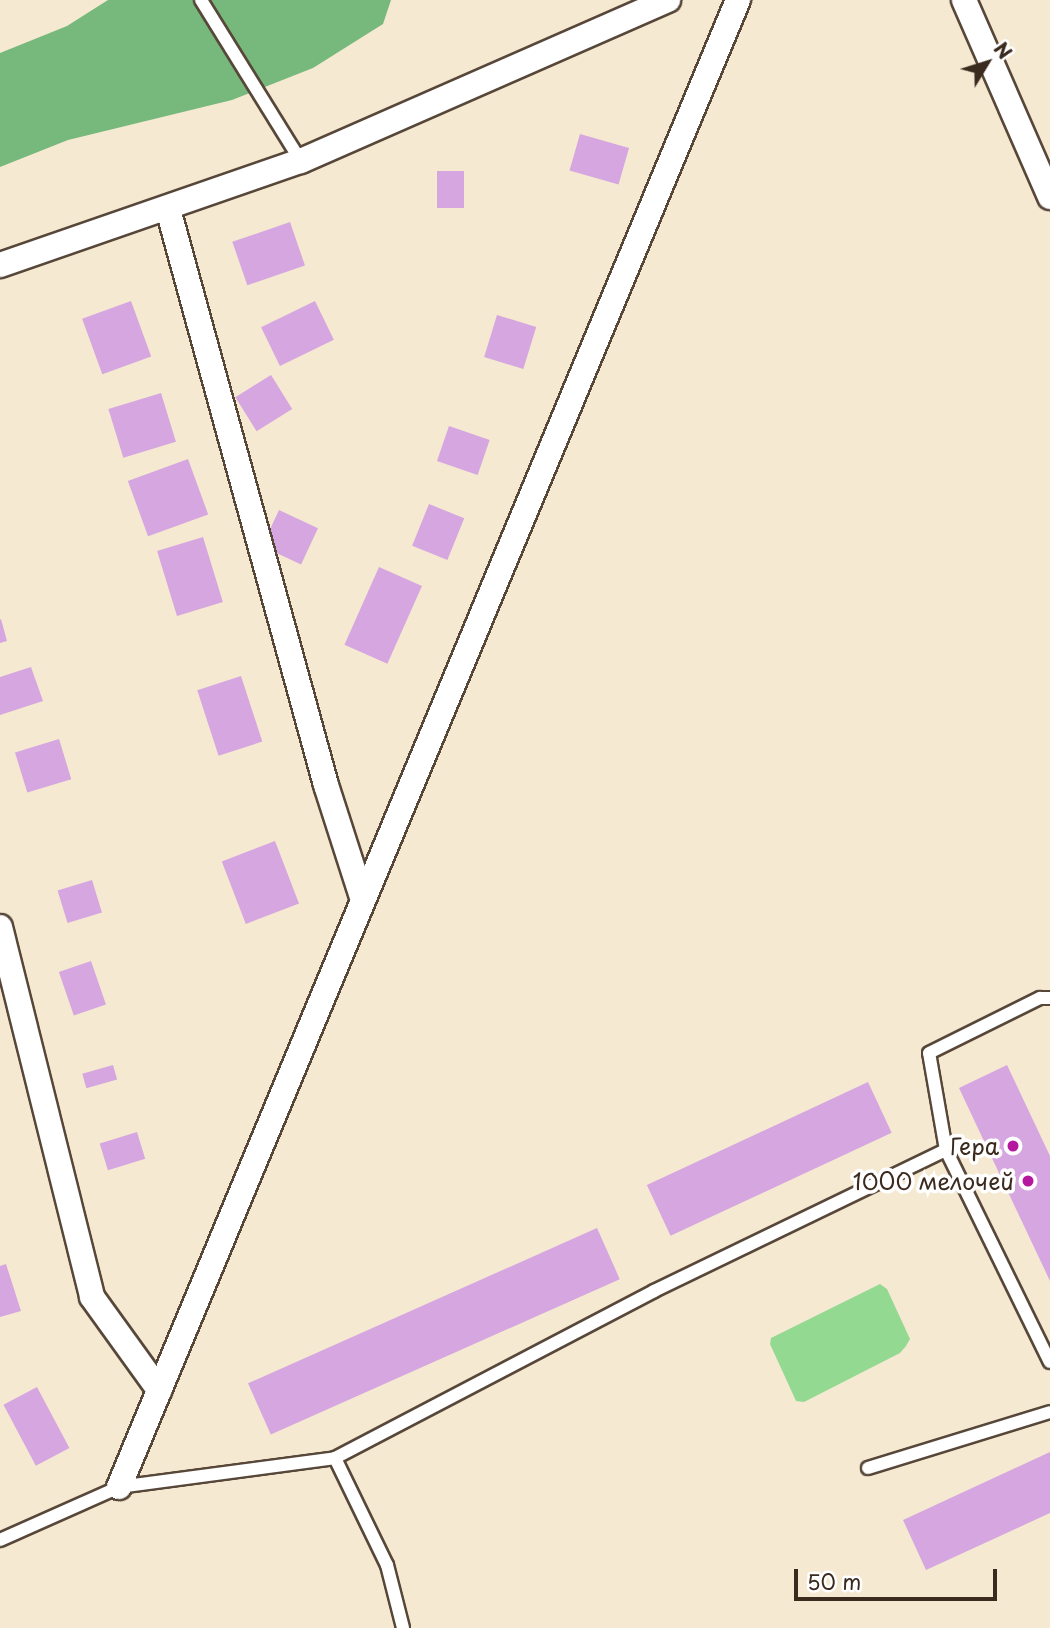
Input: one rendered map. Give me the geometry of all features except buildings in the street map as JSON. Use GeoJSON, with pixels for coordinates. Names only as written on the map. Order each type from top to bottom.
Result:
{"type":"FeatureCollection","features":[{"type":"Feature","properties":{"kind":"street"},"geometry":{"type":"LineString","coordinates":[[0,265],[301,161],[668,0]]}},
{"type":"Feature","properties":{"kind":"street"},"geometry":{"type":"LineString","coordinates":[[119,1487],[362,897],[738,0]]}},
{"type":"Feature","properties":{"kind":"street"},"geometry":{"type":"LineString","coordinates":[[964,0],[1050,197]]}},
{"type":"Feature","properties":{"kind":"street"},"geometry":{"type":"LineString","coordinates":[[168,209],[323,771],[362,897]]}},
{"type":"Feature","properties":{"kind":"street"},"geometry":{"type":"LineString","coordinates":[[0,927],[92,1297],[159,1390]]}},
{"type":"Feature","properties":{"kind":"lane"},"geometry":{"type":"LineString","coordinates":[[201,0],[301,161]]}},
{"type":"Feature","properties":{"kind":"lane"},"geometry":{"type":"LineString","coordinates":[[1050,998],[1041,998],[929,1054],[946,1150],[1050,1363]]}},
{"type":"Feature","properties":{"kind":"lane"},"geometry":{"type":"LineString","coordinates":[[0,1540],[119,1487],[335,1458],[654,1291],[946,1150]]}},
{"type":"Feature","properties":{"kind":"lane"},"geometry":{"type":"LineString","coordinates":[[868,1468],[1050,1412]]}},
{"type":"Feature","properties":{"kind":"lane"},"geometry":{"type":"LineString","coordinates":[[335,1458],[387,1565],[403,1628]]}},
{"type":"Feature","properties":{"kind":"green space"},"geometry":{"type":"Polygon","coordinates":[[[108,0],[391,0],[383,24],[313,68],[232,100],[68,140],[0,167],[0,53],[67,26],[108,0]]]}},
{"type":"Feature","properties":{"kind":"green space"},"geometry":{"type":"Polygon","coordinates":[[[880,1284],[887,1289],[910,1339],[906,1346],[900,1353],[804,1402],[796,1401],[770,1344],[771,1338],[880,1284]]]}},
{"type":"Feature","properties":{"kind":"place","name":"Гера"},"geometry":{"type":"Point","coordinates":[1013,1146]}},
{"type":"Feature","properties":{"kind":"place","name":"1000 мелочей"},"geometry":{"type":"Point","coordinates":[1028,1181]}}]}
